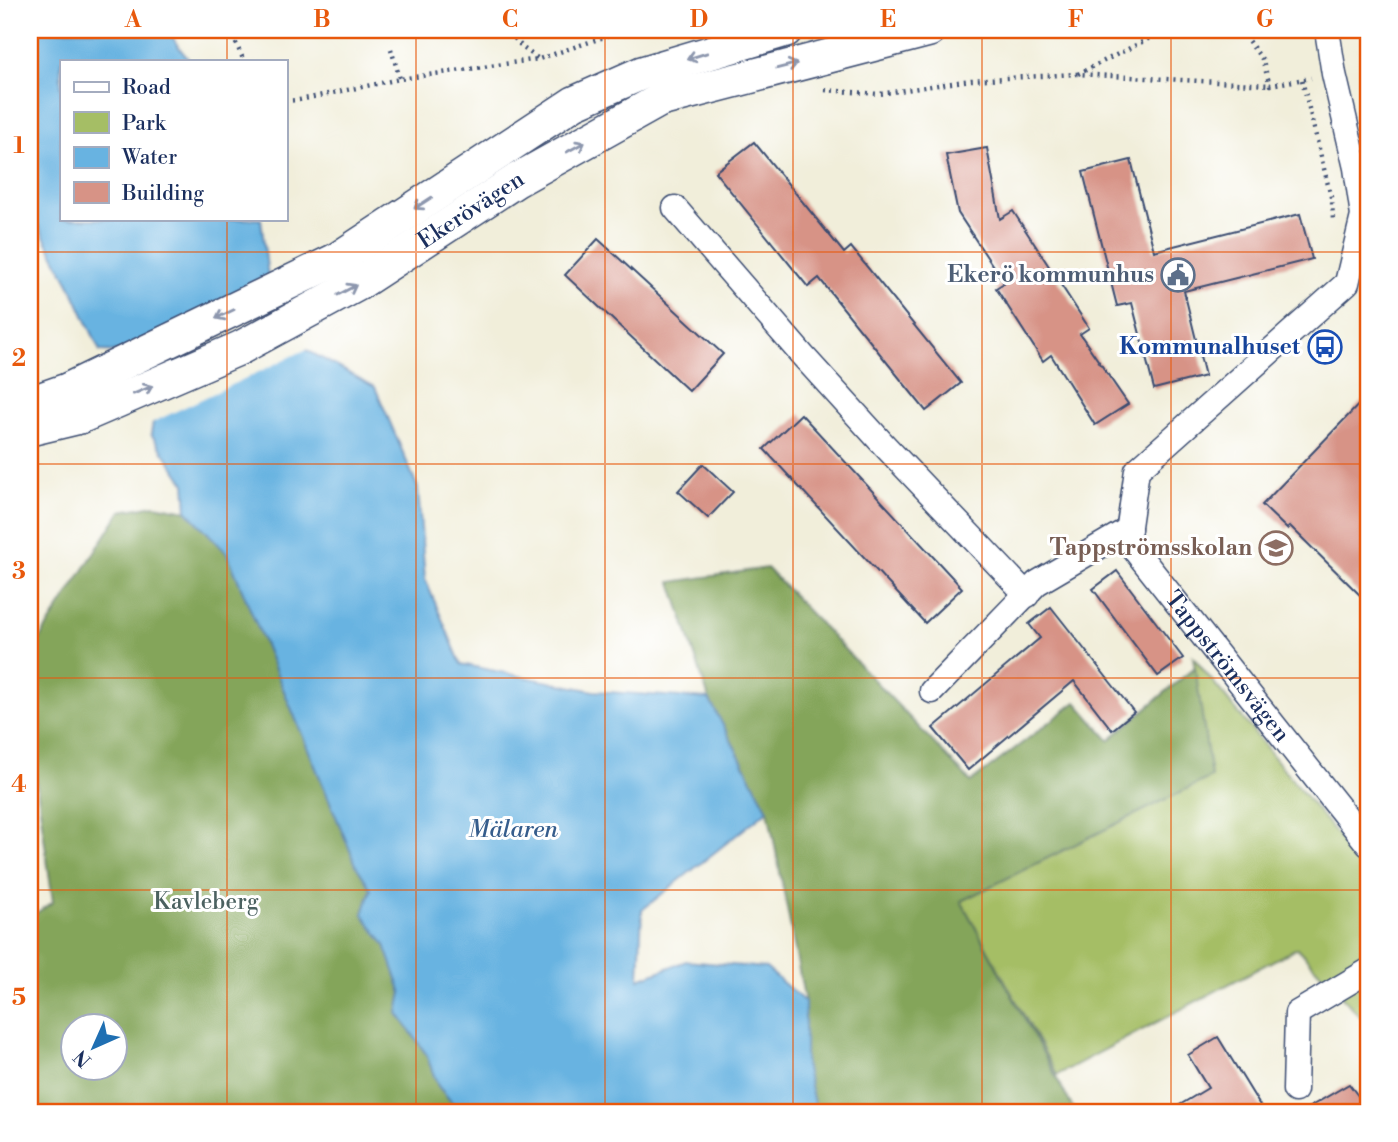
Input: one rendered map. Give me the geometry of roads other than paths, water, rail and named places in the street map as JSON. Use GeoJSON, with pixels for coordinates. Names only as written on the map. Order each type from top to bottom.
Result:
{"type":"FeatureCollection","features":[{"type":"Feature","properties":{"kind":"main road","name":"Ekerövägen"},"geometry":{"type":"LineString","coordinates":[[30,429],[53,399],[336,260],[574,103],[642,73],[786,30]]}},
{"type":"Feature","properties":{"kind":"main road","name":"Ekerövägen"},"geometry":{"type":"LineString","coordinates":[[53,399],[240,348],[358,284],[517,180],[660,100],[929,30]]}},
{"type":"Feature","properties":{"kind":"street"},"geometry":{"type":"LineString","coordinates":[[932,691],[1037,583],[1129,529],[1137,470],[1347,284],[1363,215],[1356,167],[1334,74],[1328,30]]}},
{"type":"Feature","properties":{"kind":"street"},"geometry":{"type":"LineString","coordinates":[[675,208],[884,445],[1027,594]]}},
{"type":"Feature","properties":{"kind":"street","name":"Tappströmsvägen"},"geometry":{"type":"LineString","coordinates":[[1129,529],[1127,540],[1368,844]]}},
{"type":"Feature","properties":{"kind":"street"},"geometry":{"type":"LineString","coordinates":[[1296,1090],[1297,1013],[1368,971]]}},
{"type":"Feature","properties":{"kind":"water","name":"Mälaren"},"geometry":{"type":"Polygon","coordinates":[[[30,30],[168,30],[189,60],[60,60],[60,220],[261,220],[275,333],[375,387],[418,488],[425,579],[461,664],[594,691],[709,699],[768,810],[642,910],[639,979],[686,961],[766,968],[805,1002],[805,1065],[816,1112],[460,1112],[438,1086],[426,1054],[398,1013],[402,993],[385,945],[363,914],[371,889],[357,867],[227,553],[187,511],[185,483],[151,434],[161,372],[156,348],[123,352],[100,351],[74,293],[30,210],[30,30]]]}},
{"type":"Feature","properties":{"kind":"place","name":"Ekerö kommunhus"},"geometry":{"type":"Point","coordinates":[1178,275]}},
{"type":"Feature","properties":{"kind":"place","name":"Kommunalhuset"},"geometry":{"type":"Point","coordinates":[1325,347]}},
{"type":"Feature","properties":{"kind":"place","name":"Tappströmsskolan"},"geometry":{"type":"Point","coordinates":[1276,548]}},
{"type":"Feature","properties":{"kind":"park label","name":"Kavleberg"},"geometry":{"type":"Point","coordinates":[206,902]}}]}
